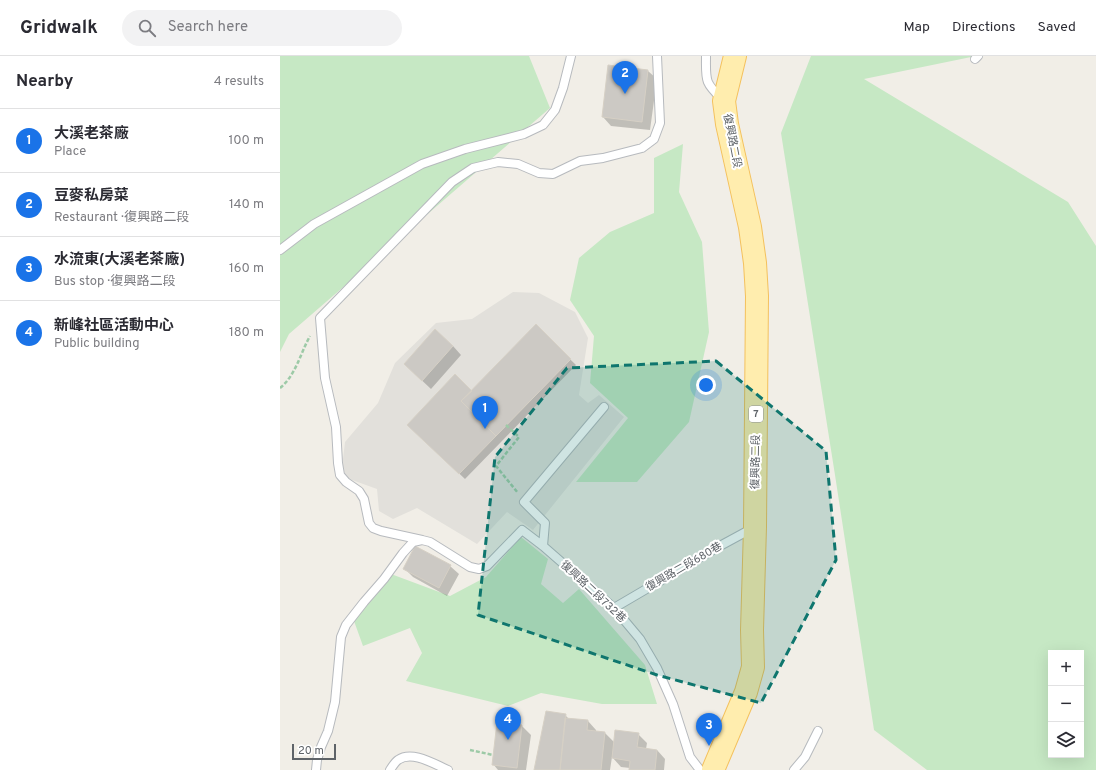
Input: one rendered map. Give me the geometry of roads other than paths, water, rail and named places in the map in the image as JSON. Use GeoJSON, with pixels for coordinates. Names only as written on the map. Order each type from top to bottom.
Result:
{"type":"FeatureCollection","features":[{"type":"Feature","properties":{"kind":"main road","name":"復興路二段"},"geometry":{"type":"LineString","coordinates":[[713,770],[746,692],[752,667],[757,296],[755,263],[748,220],[727,124],[724,101],[735,56]]}},
{"type":"Feature","properties":{"kind":"lane"},"geometry":{"type":"LineString","coordinates":[[280,250],[314,224],[422,164],[465,149],[524,134],[543,125],[554,110],[563,88],[571,56]]}},
{"type":"Feature","properties":{"kind":"lane"},"geometry":{"type":"LineString","coordinates":[[422,540],[373,528],[369,523],[364,499],[359,491],[346,482],[340,475],[336,427],[325,378],[320,318],[452,182],[473,168],[498,162],[518,164],[539,173],[553,174],[580,162],[642,148],[654,139],[660,123],[657,56]]}},
{"type":"Feature","properties":{"kind":"lane"},"geometry":{"type":"LineString","coordinates":[[706,56],[706,79],[710,88],[724,101]]}},
{"type":"Feature","properties":{"kind":"lane"},"geometry":{"type":"LineString","coordinates":[[543,546],[545,523],[524,501],[604,407]]}},
{"type":"Feature","properties":{"kind":"lane","name":"復興路二段680巷"},"geometry":{"type":"LineString","coordinates":[[614,608],[755,527]]}},
{"type":"Feature","properties":{"kind":"lane","name":"復興路二段732巷"},"geometry":{"type":"LineString","coordinates":[[422,540],[430,542],[470,566],[479,569],[487,566],[522,530],[543,546],[614,608],[640,639],[657,668],[673,704],[690,757],[700,770]]}},
{"type":"Feature","properties":{"kind":"lane"},"geometry":{"type":"LineString","coordinates":[[316,770],[321,747],[328,731],[335,702],[341,636],[346,625],[384,579],[403,553],[413,542],[422,540]]}},
{"type":"Feature","properties":{"kind":"lane"},"geometry":{"type":"LineString","coordinates":[[794,770],[805,757],[818,731]]}},
{"type":"Feature","properties":{"kind":"lane"},"geometry":{"type":"LineString","coordinates":[[390,770],[397,760],[405,757],[418,758],[448,770]]}},
{"type":"Feature","properties":{"kind":"place","name":"豆麥私房菜"},"geometry":{"type":"Point","coordinates":[625,94]}},
{"type":"Feature","properties":{"kind":"place","name":"大溪老茶廠"},"geometry":{"type":"Point","coordinates":[485,429]}},
{"type":"Feature","properties":{"kind":"place","name":"新峰社區活動中心"},"geometry":{"type":"Point","coordinates":[508,740]}},
{"type":"Feature","properties":{"kind":"place","name":"水流東(大溪老茶廠)"},"geometry":{"type":"Point","coordinates":[709,746]}}]}
